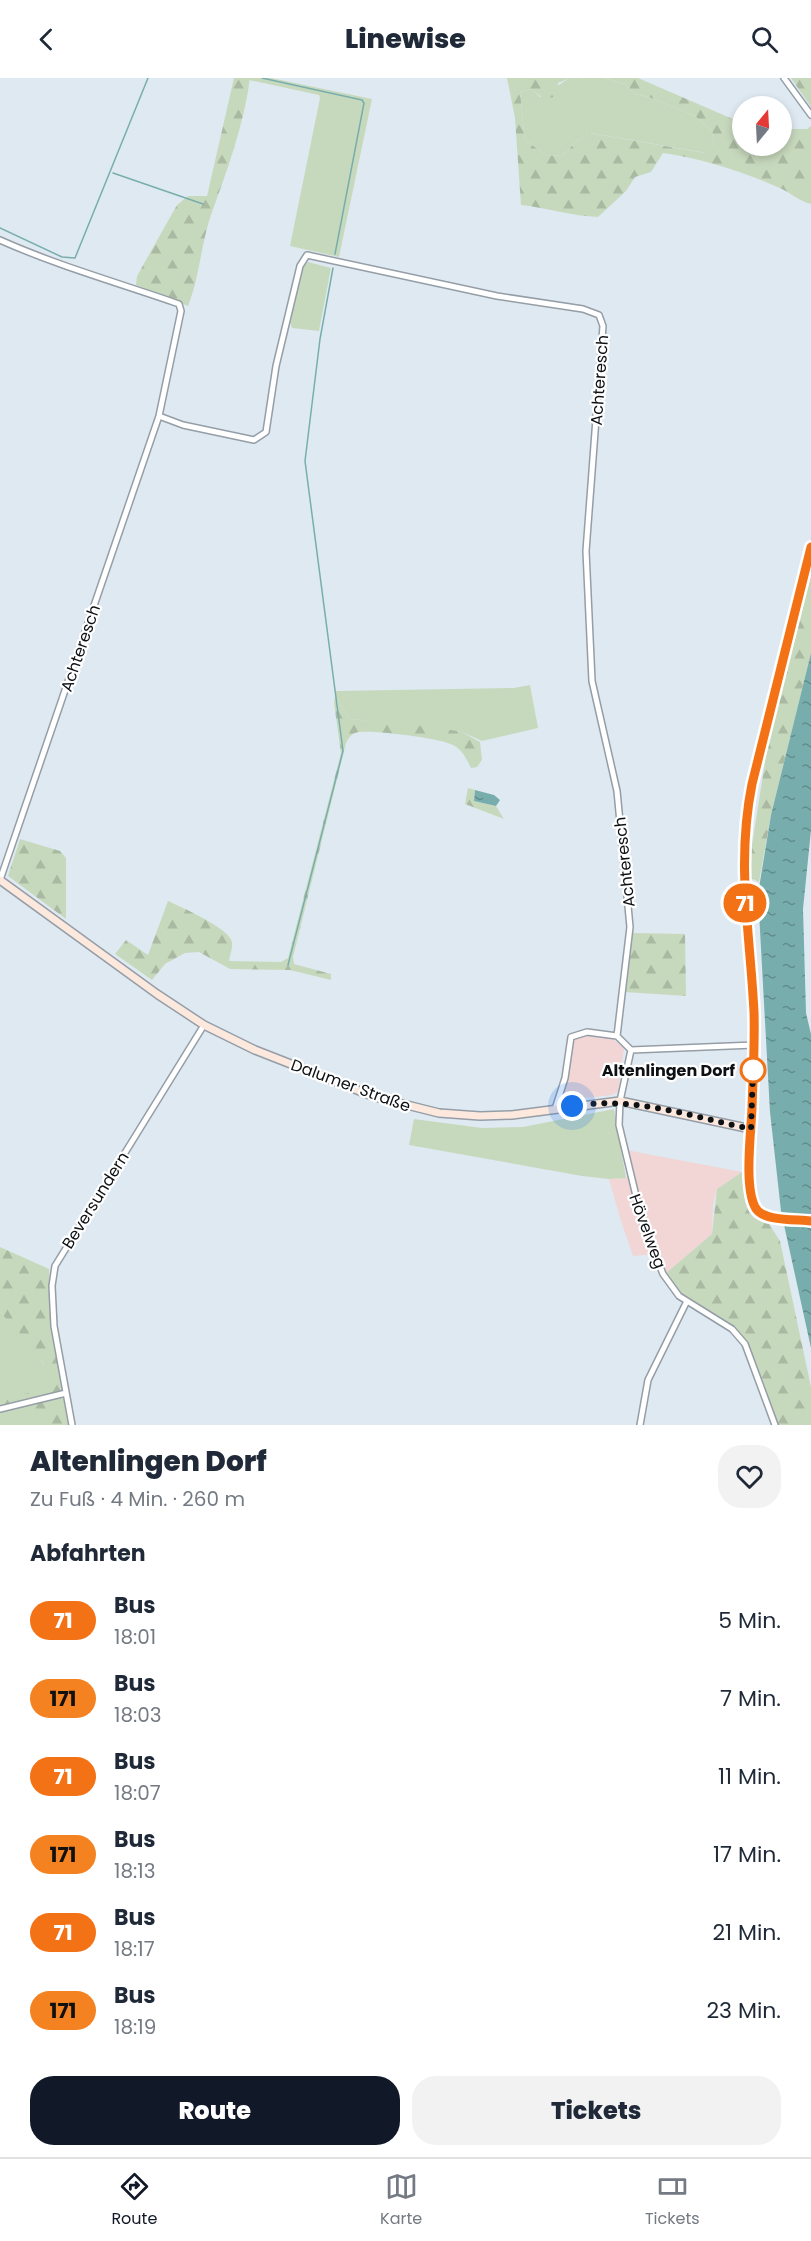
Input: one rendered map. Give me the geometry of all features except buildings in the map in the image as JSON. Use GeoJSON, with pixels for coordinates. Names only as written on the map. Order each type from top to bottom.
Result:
{"type":"FeatureCollection","features":[{"type":"Feature","properties":{"kind":"main road"},"geometry":{"type":"LineString","coordinates":[[811,546],[752,784],[745,824],[743,879],[754,1014],[752,1200],[758,1211],[771,1216],[811,1221]]}},
{"type":"Feature","properties":{"kind":"main road","name":"Dalumer Straße"},"geometry":{"type":"LineString","coordinates":[[0,880],[157,994],[204,1025],[264,1054],[375,1096],[412,1108],[458,1116],[512,1115],[620,1101],[751,1129]]}},
{"type":"Feature","properties":{"kind":"street"},"geometry":{"type":"LineString","coordinates":[[784,78],[811,115]]}},
{"type":"Feature","properties":{"kind":"street","name":"Achteresch"},"geometry":{"type":"LineString","coordinates":[[0,240],[63,267],[92,273],[179,304],[181,311],[159,416],[9,861],[0,880]]}},
{"type":"Feature","properties":{"kind":"street","name":"Achteresch"},"geometry":{"type":"LineString","coordinates":[[159,416],[183,425],[233,437],[254,440],[266,432],[276,366],[300,266],[307,255],[497,296],[583,309],[599,315],[603,326],[586,551],[592,681],[617,791],[630,927],[617,1036]]}},
{"type":"Feature","properties":{"kind":"street","name":"Beversundern"},"geometry":{"type":"LineString","coordinates":[[72,1425],[52,1307],[55,1266],[204,1025]]}},
{"type":"Feature","properties":{"kind":"street"},"geometry":{"type":"LineString","coordinates":[[555,1109],[565,1078],[571,1037],[587,1032],[617,1036],[631,1050],[754,1045]]}},
{"type":"Feature","properties":{"kind":"street"},"geometry":{"type":"LineString","coordinates":[[620,1101],[631,1050]]}},
{"type":"Feature","properties":{"kind":"street","name":"Hövelweg"},"geometry":{"type":"LineString","coordinates":[[620,1101],[619,1125],[642,1221],[663,1274],[679,1296],[732,1329],[745,1344],[775,1425]]}},
{"type":"Feature","properties":{"kind":"street"},"geometry":{"type":"LineString","coordinates":[[640,1425],[648,1380],[687,1301]]}},
{"type":"Feature","properties":{"kind":"street"},"geometry":{"type":"LineString","coordinates":[[0,1409],[66,1393]]}},
{"type":"Feature","properties":{"kind":"shaded area"},"geometry":{"type":"Polygon","coordinates":[[[581,1035],[613,1039],[624,1048],[618,1092],[612,1095],[560,1101],[567,1083],[573,1041],[581,1035]]]}},
{"type":"Feature","properties":{"kind":"shaded area"},"geometry":{"type":"Polygon","coordinates":[[[626,1150],[742,1172],[717,1189],[713,1205],[712,1234],[665,1274],[656,1254],[633,1256],[621,1221],[609,1179],[626,1178],[631,1171],[626,1150]]]}},
{"type":"Feature","properties":{"kind":"green space"},"geometry":{"type":"Polygon","coordinates":[[[234,78],[250,78],[244,112],[235,146],[208,223],[188,306],[136,285],[137,276],[177,205],[188,196],[207,196],[234,78]]]}},
{"type":"Feature","properties":{"kind":"green space"},"geometry":{"type":"Polygon","coordinates":[[[250,78],[271,78],[372,99],[339,257],[290,246],[319,95],[249,80],[250,78]]]}},
{"type":"Feature","properties":{"kind":"green space"},"geometry":{"type":"Polygon","coordinates":[[[507,78],[584,78],[578,83],[568,79],[558,83],[557,96],[553,97],[543,97],[532,89],[520,92],[525,140],[546,155],[562,156],[577,141],[590,133],[705,153],[714,145],[712,131],[695,116],[649,97],[634,94],[625,84],[604,78],[638,78],[732,119],[732,156],[792,156],[792,129],[807,129],[811,126],[811,204],[782,189],[739,172],[693,158],[663,153],[651,172],[635,177],[626,191],[598,217],[521,205],[515,118],[507,78]]]}},
{"type":"Feature","properties":{"kind":"green space"},"geometry":{"type":"Polygon","coordinates":[[[584,78],[604,78],[625,84],[634,94],[649,97],[695,116],[712,131],[714,145],[706,153],[591,133],[577,141],[562,156],[546,155],[525,140],[520,92],[532,89],[540,97],[568,79],[578,82],[584,78]]]}},
{"type":"Feature","properties":{"kind":"green space"},"geometry":{"type":"Polygon","coordinates":[[[791,78],[811,78],[811,107],[791,78]]]}},
{"type":"Feature","properties":{"kind":"green space"},"geometry":{"type":"Polygon","coordinates":[[[308,262],[331,268],[319,331],[292,328],[290,322],[303,268],[308,262]]]}},
{"type":"Feature","properties":{"kind":"green space"},"geometry":{"type":"Polygon","coordinates":[[[811,574],[811,653],[771,815],[759,882],[748,877],[748,870],[769,737],[811,574]]]}},
{"type":"Feature","properties":{"kind":"green space"},"geometry":{"type":"Polygon","coordinates":[[[530,685],[538,728],[482,741],[462,732],[351,719],[336,700],[334,703],[336,691],[514,688],[530,685]]]}},
{"type":"Feature","properties":{"kind":"green space"},"geometry":{"type":"Polygon","coordinates":[[[336,700],[351,719],[462,732],[480,742],[482,760],[477,767],[471,768],[463,753],[455,746],[393,733],[359,732],[354,733],[348,739],[293,957],[294,964],[331,974],[331,980],[290,970],[230,969],[199,952],[185,953],[165,964],[152,980],[115,954],[126,940],[148,955],[168,901],[204,918],[229,936],[232,944],[229,961],[281,962],[288,958],[341,753],[334,703],[336,700]]]}},
{"type":"Feature","properties":{"kind":"green space"},"geometry":{"type":"Polygon","coordinates":[[[468,788],[475,790],[474,801],[496,806],[504,819],[465,804],[468,788]]]}},
{"type":"Feature","properties":{"kind":"green space"},"geometry":{"type":"Polygon","coordinates":[[[20,839],[60,851],[66,858],[66,919],[8,876],[20,839]]]}},
{"type":"Feature","properties":{"kind":"green space"},"geometry":{"type":"Polygon","coordinates":[[[632,933],[685,934],[686,996],[625,992],[632,933]]]}},
{"type":"Feature","properties":{"kind":"green space"},"geometry":{"type":"Polygon","coordinates":[[[614,1109],[626,1178],[582,1176],[409,1145],[414,1119],[482,1128],[523,1127],[614,1109]]]}},
{"type":"Feature","properties":{"kind":"green space"},"geometry":{"type":"Polygon","coordinates":[[[742,1172],[744,1197],[749,1211],[753,1217],[769,1224],[780,1241],[811,1387],[811,1425],[775,1425],[741,1336],[682,1297],[665,1274],[712,1234],[717,1189],[742,1172]]]}},
{"type":"Feature","properties":{"kind":"green space"},"geometry":{"type":"Polygon","coordinates":[[[0,1247],[49,1269],[52,1327],[70,1425],[34,1425],[29,1409],[0,1417],[0,1399],[47,1389],[43,1363],[0,1312],[0,1247]]]}},
{"type":"Feature","properties":{"kind":"green space"},"geometry":{"type":"Polygon","coordinates":[[[0,1312],[25,1337],[44,1368],[47,1390],[33,1420],[34,1425],[0,1425],[0,1312]]]}},
{"type":"Feature","properties":{"kind":"water"},"geometry":{"type":"Polygon","coordinates":[[[811,653],[811,830],[803,909],[806,1013],[811,1034],[811,1348],[781,1211],[770,1112],[758,894],[771,815],[811,653]]]}},
{"type":"Feature","properties":{"kind":"water"},"geometry":{"type":"Polygon","coordinates":[[[475,790],[494,795],[500,800],[496,806],[474,801],[475,790]]]}},
{"type":"Feature","properties":{"kind":"waterway"},"geometry":{"type":"LineString","coordinates":[[0,228],[62,257],[75,258],[148,78]]}},
{"type":"Feature","properties":{"kind":"waterway"},"geometry":{"type":"LineString","coordinates":[[262,78],[362,100],[364,103],[335,254]]}},
{"type":"Feature","properties":{"kind":"waterway"},"geometry":{"type":"LineString","coordinates":[[113,173],[203,204]]}},
{"type":"Feature","properties":{"kind":"waterway"},"geometry":{"type":"LineString","coordinates":[[288,965],[343,751],[305,461],[320,339],[333,268]]}},
{"type":"Feature","properties":{"kind":"bus line","name":"71"},"geometry":{"type":"LineString","coordinates":[[811,547],[752,784],[743,851],[743,879],[754,1014],[750,1157],[752,1200],[758,1211],[767,1216],[811,1221]]}},
{"type":"Feature","properties":{"kind":"place","name":"Altenlingen Dorf"},"geometry":{"type":"Point","coordinates":[753,1070]}},
{"type":"Feature","properties":{"kind":"route"},"geometry":{"type":"LineString","coordinates":[[572,1106],[608,1101],[630,1102],[751,1129],[753,1070]]}}]}
